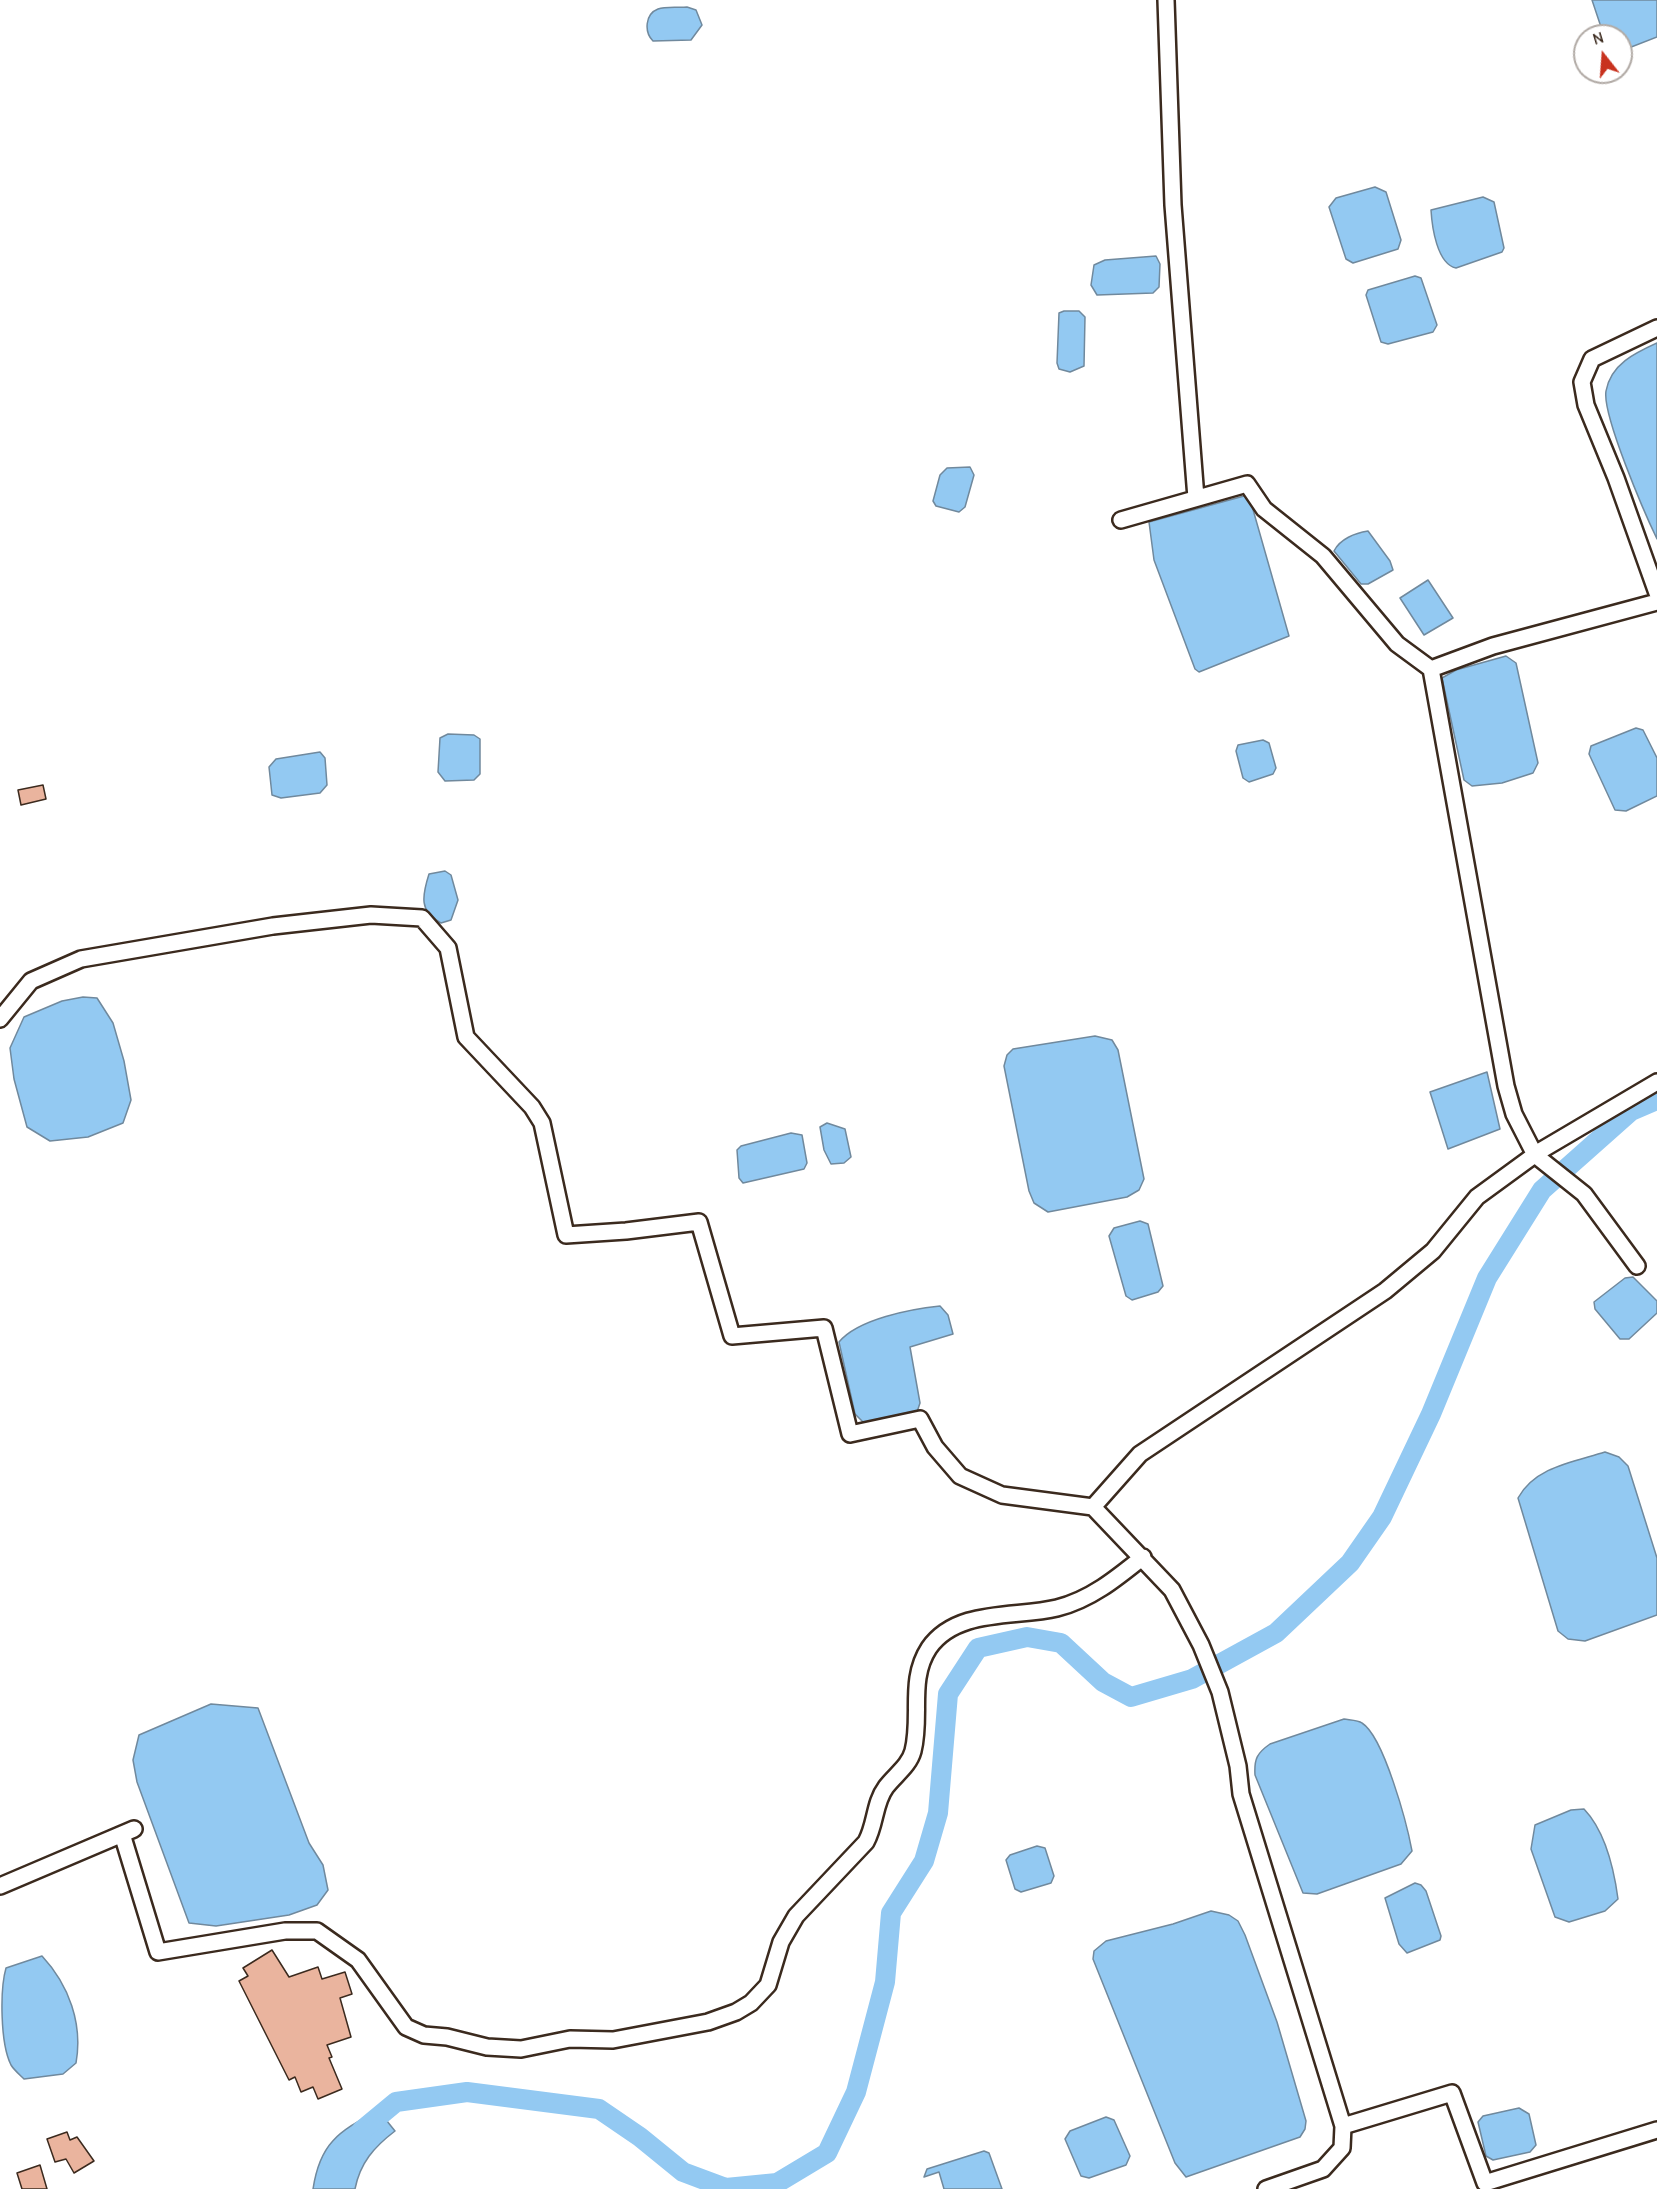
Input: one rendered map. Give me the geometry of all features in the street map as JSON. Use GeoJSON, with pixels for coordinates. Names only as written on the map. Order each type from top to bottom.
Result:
{"type":"FeatureCollection","features":[{"type":"Feature","properties":{"kind":"street"},"geometry":{"type":"LineString","coordinates":[[1166,0],[1173,205],[1196,498]]}},
{"type":"Feature","properties":{"kind":"street"},"geometry":{"type":"LineString","coordinates":[[1657,328],[1592,359],[1582,382],[1586,405],[1616,478],[1657,593]]}},
{"type":"Feature","properties":{"kind":"street"},"geometry":{"type":"LineString","coordinates":[[1121,520],[1247,483],[1264,509],[1323,556],[1397,644],[1431,669],[1506,1086],[1514,1114],[1540,1160],[1584,1194],[1636,1266]]}},
{"type":"Feature","properties":{"kind":"street"},"geometry":{"type":"LineString","coordinates":[[1431,669],[1493,646],[1657,602]]}},
{"type":"Feature","properties":{"kind":"street"},"geometry":{"type":"LineString","coordinates":[[0,1019],[31,981],[81,959],[273,926],[371,915],[422,918],[448,948],[466,1037],[532,1107],[542,1123],[566,1235],[699,1222],[732,1336],[824,1328],[850,1434],[920,1419],[934,1447],[960,1476],[1002,1495],[1094,1507],[1172,1590],[1201,1645],[1220,1692],[1238,1766],[1241,1794],[1343,2126],[1342,2148],[1323,2169],[1266,2189]]}},
{"type":"Feature","properties":{"kind":"street"},"geometry":{"type":"LineString","coordinates":[[1094,1507],[1140,1454],[1385,1291],[1433,1251],[1477,1197],[1540,1160],[1657,1082]]}},
{"type":"Feature","properties":{"kind":"street"},"geometry":{"type":"LineString","coordinates":[[0,1886],[128,1831],[158,1952],[285,1931],[317,1931],[358,1959],[406,2028],[424,2035],[447,2037],[487,2047],[521,2049],[570,2038],[613,2040],[708,2022],[736,2012],[760,1995],[768,1985],[781,1942],[796,1916],[866,1842],[873,1830],[879,1799],[909,1762],[914,1749],[915,1690],[921,1664],[930,1647],[944,1635],[974,1620],[1057,1608],[1086,1597],[1112,1582],[1143,1557]]}},
{"type":"Feature","properties":{"kind":"street"},"geometry":{"type":"LineString","coordinates":[[1343,2126],[1452,2093],[1485,2183],[1657,2130]]}},
{"type":"Feature","properties":{"kind":"water"},"geometry":{"type":"Polygon","coordinates":[[[1592,0],[1657,0],[1657,37],[1633,46],[1633,24],[1600,24],[1592,0]]]}},
{"type":"Feature","properties":{"kind":"water"},"geometry":{"type":"Polygon","coordinates":[[[687,7],[696,10],[702,25],[691,40],[653,41],[648,33],[647,24],[654,11],[687,7]]]}},
{"type":"Feature","properties":{"kind":"water"},"geometry":{"type":"Polygon","coordinates":[[[1375,187],[1386,192],[1401,240],[1398,249],[1353,263],[1346,259],[1329,207],[1336,198],[1375,187]]]}},
{"type":"Feature","properties":{"kind":"water"},"geometry":{"type":"Polygon","coordinates":[[[1483,197],[1494,202],[1504,248],[1502,252],[1456,268],[1444,260],[1440,252],[1434,235],[1431,210],[1483,197]]]}},
{"type":"Feature","properties":{"kind":"water"},"geometry":{"type":"Polygon","coordinates":[[[1156,256],[1160,264],[1159,287],[1153,293],[1097,295],[1091,285],[1094,265],[1105,260],[1156,256]]]}},
{"type":"Feature","properties":{"kind":"water"},"geometry":{"type":"Polygon","coordinates":[[[1415,276],[1421,278],[1437,325],[1433,332],[1388,344],[1381,342],[1366,295],[1368,290],[1415,276]]]}},
{"type":"Feature","properties":{"kind":"water"},"geometry":{"type":"Polygon","coordinates":[[[1079,311],[1085,317],[1084,366],[1070,372],[1059,369],[1057,363],[1059,313],[1079,311]]]}},
{"type":"Feature","properties":{"kind":"water"},"geometry":{"type":"Polygon","coordinates":[[[1657,343],[1657,539],[1617,442],[1606,391],[1613,374],[1625,361],[1657,343]]]}},
{"type":"Feature","properties":{"kind":"water"},"geometry":{"type":"Polygon","coordinates":[[[970,467],[974,475],[965,507],[959,512],[936,506],[933,501],[940,475],[947,468],[970,467]]]}},
{"type":"Feature","properties":{"kind":"water"},"geometry":{"type":"Polygon","coordinates":[[[1244,496],[1250,499],[1289,636],[1199,672],[1195,669],[1154,560],[1149,522],[1244,496]]]}},
{"type":"Feature","properties":{"kind":"water"},"geometry":{"type":"Polygon","coordinates":[[[1368,531],[1390,561],[1393,570],[1368,584],[1361,584],[1334,551],[1348,537],[1368,531]]]}},
{"type":"Feature","properties":{"kind":"water"},"geometry":{"type":"Polygon","coordinates":[[[1428,580],[1453,618],[1424,635],[1400,598],[1428,580]]]}},
{"type":"Feature","properties":{"kind":"water"},"geometry":{"type":"Polygon","coordinates":[[[1506,656],[1516,663],[1538,763],[1533,773],[1502,783],[1472,786],[1464,780],[1442,678],[1456,670],[1506,656]]]}},
{"type":"Feature","properties":{"kind":"water"},"geometry":{"type":"Polygon","coordinates":[[[1636,728],[1643,730],[1657,758],[1657,796],[1626,811],[1615,810],[1589,754],[1591,746],[1636,728]]]}},
{"type":"Feature","properties":{"kind":"water"},"geometry":{"type":"Polygon","coordinates":[[[448,734],[474,735],[480,739],[480,774],[474,780],[445,781],[438,772],[440,738],[448,734]]]}},
{"type":"Feature","properties":{"kind":"water"},"geometry":{"type":"Polygon","coordinates":[[[1263,740],[1269,743],[1276,768],[1273,774],[1249,782],[1243,778],[1236,751],[1238,745],[1263,740]]]}},
{"type":"Feature","properties":{"kind":"water"},"geometry":{"type":"Polygon","coordinates":[[[320,752],[325,758],[327,785],[320,793],[281,798],[272,795],[269,767],[276,759],[320,752]]]}},
{"type":"Feature","properties":{"kind":"water"},"geometry":{"type":"Polygon","coordinates":[[[445,871],[451,875],[458,900],[451,920],[441,923],[429,914],[424,903],[424,896],[429,874],[445,871]]]}},
{"type":"Feature","properties":{"kind":"water"},"geometry":{"type":"Polygon","coordinates":[[[83,997],[97,998],[113,1023],[124,1061],[131,1100],[123,1123],[88,1137],[50,1141],[27,1127],[14,1079],[10,1048],[24,1017],[62,1001],[83,997]]]}},
{"type":"Feature","properties":{"kind":"water"},"geometry":{"type":"Polygon","coordinates":[[[1095,1036],[1112,1040],[1118,1050],[1144,1179],[1139,1190],[1127,1197],[1048,1212],[1034,1203],[1029,1191],[1004,1066],[1007,1055],[1013,1049],[1095,1036]]]}},
{"type":"Feature","properties":{"kind":"water"},"geometry":{"type":"Polygon","coordinates":[[[1487,1072],[1500,1129],[1448,1149],[1430,1092],[1487,1072]]]}},
{"type":"Feature","properties":{"kind":"water"},"geometry":{"type":"Polygon","coordinates":[[[827,1123],[845,1129],[851,1157],[844,1163],[831,1164],[824,1150],[820,1127],[827,1123]]]}},
{"type":"Feature","properties":{"kind":"water"},"geometry":{"type":"Polygon","coordinates":[[[791,1133],[802,1135],[807,1163],[804,1169],[743,1183],[739,1178],[737,1150],[741,1146],[791,1133]]]}},
{"type":"Feature","properties":{"kind":"water"},"geometry":{"type":"Polygon","coordinates":[[[1140,1221],[1148,1224],[1163,1286],[1158,1292],[1132,1300],[1126,1296],[1109,1236],[1114,1228],[1140,1221]]]}},
{"type":"Feature","properties":{"kind":"water"},"geometry":{"type":"Polygon","coordinates":[[[1633,1277],[1657,1301],[1657,1313],[1629,1339],[1620,1339],[1595,1309],[1594,1302],[1625,1278],[1633,1277]]]}},
{"type":"Feature","properties":{"kind":"water"},"geometry":{"type":"Polygon","coordinates":[[[940,1306],[948,1315],[953,1334],[910,1347],[920,1403],[916,1415],[895,1421],[864,1423],[855,1414],[839,1342],[859,1327],[886,1316],[940,1306]]]}},
{"type":"Feature","properties":{"kind":"water"},"geometry":{"type":"Polygon","coordinates":[[[1605,1452],[1619,1457],[1628,1466],[1657,1558],[1657,1615],[1585,1641],[1568,1639],[1558,1631],[1518,1498],[1534,1479],[1545,1472],[1605,1452]]]}},
{"type":"Feature","properties":{"kind":"water"},"geometry":{"type":"Polygon","coordinates":[[[211,1704],[258,1708],[309,1843],[323,1865],[328,1890],[317,1905],[289,1915],[216,1926],[189,1923],[137,1782],[133,1760],[139,1735],[211,1704]]]}},
{"type":"Feature","properties":{"kind":"water"},"geometry":{"type":"Polygon","coordinates":[[[1344,1719],[1362,1723],[1378,1745],[1393,1782],[1412,1851],[1401,1864],[1317,1894],[1303,1893],[1255,1775],[1255,1765],[1259,1754],[1270,1744],[1344,1719]]]}},
{"type":"Feature","properties":{"kind":"water"},"geometry":{"type":"Polygon","coordinates":[[[1584,1809],[1603,1839],[1614,1875],[1618,1899],[1605,1911],[1569,1922],[1555,1917],[1531,1849],[1535,1825],[1571,1810],[1584,1809]]]}},
{"type":"Feature","properties":{"kind":"water"},"geometry":{"type":"Polygon","coordinates":[[[1037,1846],[1045,1848],[1054,1876],[1051,1883],[1021,1892],[1015,1889],[1006,1860],[1010,1855],[1037,1846]]]}},
{"type":"Feature","properties":{"kind":"water"},"geometry":{"type":"Polygon","coordinates":[[[1415,1883],[1421,1885],[1426,1891],[1441,1936],[1440,1940],[1407,1953],[1399,1944],[1385,1898],[1415,1883]]]}},
{"type":"Feature","properties":{"kind":"water"},"geometry":{"type":"Polygon","coordinates":[[[1211,1911],[1229,1915],[1238,1921],[1245,1935],[1277,2022],[1306,2121],[1305,2129],[1300,2137],[1186,2177],[1175,2163],[1093,1959],[1094,1951],[1106,1941],[1173,1924],[1211,1911]]]}},
{"type":"Feature","properties":{"kind":"water"},"geometry":{"type":"Polygon","coordinates":[[[42,1956],[60,1979],[72,2006],[78,2048],[76,2063],[63,2074],[24,2079],[15,2071],[7,2055],[2,2016],[4,1977],[6,1968],[42,1956]]]}},
{"type":"Feature","properties":{"kind":"water"},"geometry":{"type":"Polygon","coordinates":[[[1519,2108],[1529,2114],[1536,2145],[1530,2152],[1493,2160],[1486,2156],[1478,2122],[1483,2116],[1519,2108]]]}},
{"type":"Feature","properties":{"kind":"water"},"geometry":{"type":"Polygon","coordinates":[[[378,2110],[395,2131],[364,2163],[355,2189],[313,2189],[316,2173],[326,2149],[342,2132],[378,2110]]]}},
{"type":"Feature","properties":{"kind":"water"},"geometry":{"type":"Polygon","coordinates":[[[1106,2117],[1114,2120],[1130,2156],[1126,2165],[1089,2178],[1081,2176],[1065,2139],[1070,2131],[1106,2117]]]}},
{"type":"Feature","properties":{"kind":"water"},"geometry":{"type":"Polygon","coordinates":[[[984,2151],[989,2153],[1002,2189],[944,2189],[939,2172],[924,2177],[927,2169],[984,2151]]]}},
{"type":"Feature","properties":{"kind":"building"},"geometry":{"type":"Polygon","coordinates":[[[43,785],[46,799],[21,805],[18,790],[43,785]]]}},
{"type":"Feature","properties":{"kind":"building"},"geometry":{"type":"Polygon","coordinates":[[[272,1950],[289,1977],[318,1967],[322,1979],[345,1972],[352,1994],[340,1998],[351,2037],[327,2045],[332,2057],[329,2058],[342,2089],[318,2099],[313,2087],[301,2092],[295,2077],[289,2080],[239,1981],[248,1976],[243,1968],[272,1950]]]}},
{"type":"Feature","properties":{"kind":"building"},"geometry":{"type":"Polygon","coordinates":[[[67,2132],[70,2140],[77,2137],[94,2161],[74,2173],[66,2159],[55,2162],[47,2139],[67,2132]]]}},
{"type":"Feature","properties":{"kind":"building"},"geometry":{"type":"Polygon","coordinates":[[[40,2165],[47,2189],[22,2189],[17,2173],[40,2165]]]}},
{"type":"Feature","properties":{"kind":"waterway"},"geometry":{"type":"LineString","coordinates":[[361,2131],[396,2102],[467,2092],[599,2109],[640,2137],[683,2172],[726,2188],[777,2183],[827,2153],[856,2092],[885,1982],[891,1913],[924,1861],[938,1813],[948,1694],[978,1648],[1027,1637],[1061,1643],[1103,1682],[1131,1697],[1192,1679],[1276,1633],[1350,1563],[1382,1517],[1431,1414],[1487,1278],[1542,1190],[1631,1111],[1657,1100]]}}]}
